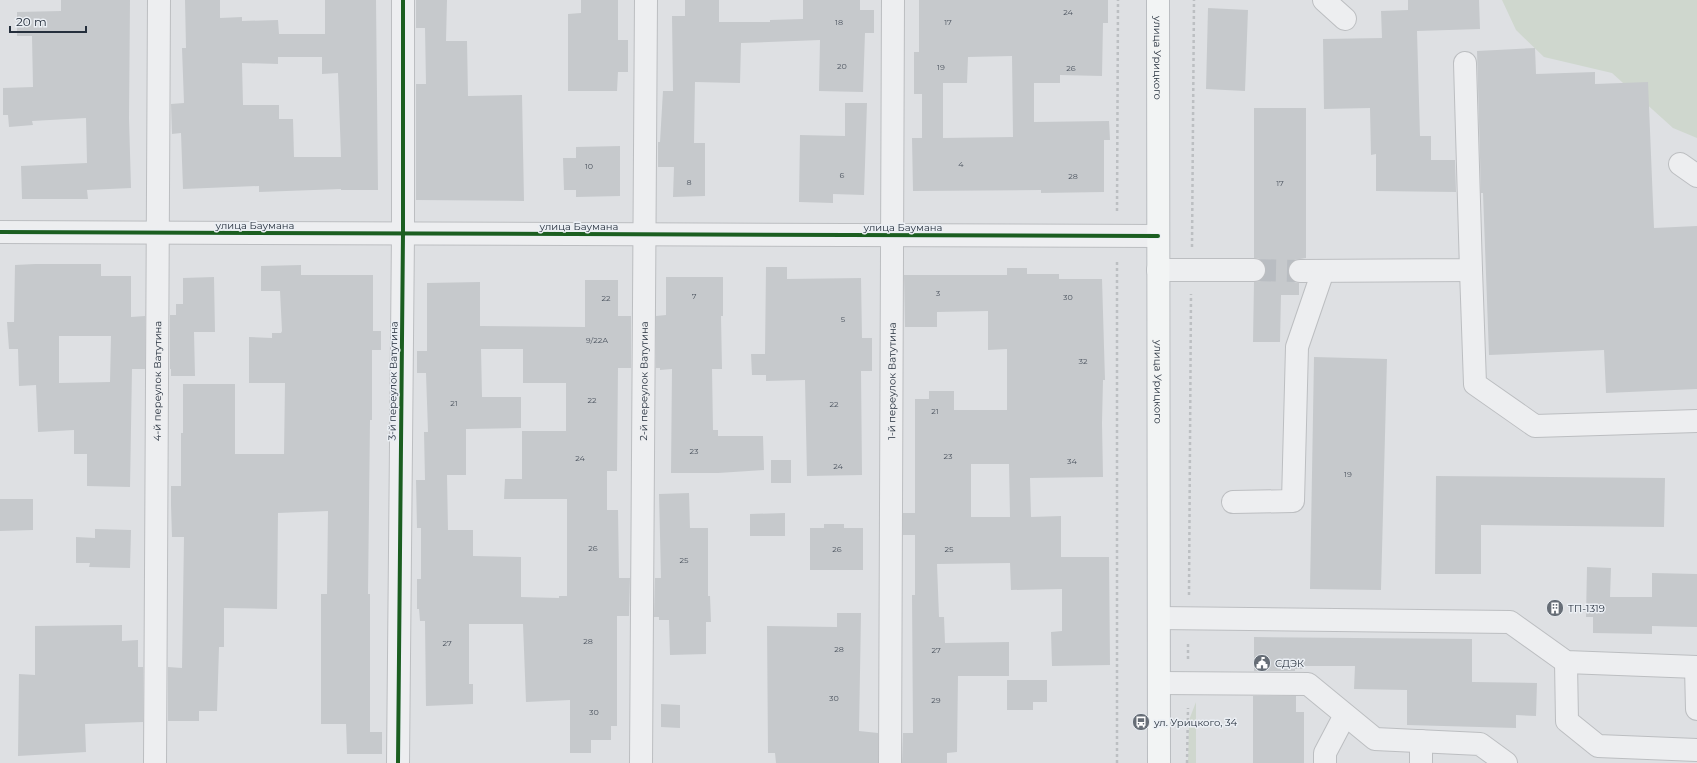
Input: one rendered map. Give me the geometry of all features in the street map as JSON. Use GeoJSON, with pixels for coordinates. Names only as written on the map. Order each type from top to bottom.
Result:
{"type":"FeatureCollection","features":[{"type":"Feature","properties":{"kind":"main road","name":"улица Урицкого"},"geometry":{"type":"LineString","coordinates":[[1158,0],[1159,763]]}},
{"type":"Feature","properties":{"kind":"street","name":"4-й переулок Ватутина"},"geometry":{"type":"LineString","coordinates":[[156,763],[159,0]]}},
{"type":"Feature","properties":{"kind":"street","name":"3-й переулок Ватутина"},"geometry":{"type":"LineString","coordinates":[[398,763],[403,233],[403,0]]}},
{"type":"Feature","properties":{"kind":"street","name":"2-й переулок Ватутина"},"geometry":{"type":"LineString","coordinates":[[641,763],[646,0]]}},
{"type":"Feature","properties":{"kind":"street","name":"1-й переулок Ватутина"},"geometry":{"type":"LineString","coordinates":[[890,763],[893,0]]}},
{"type":"Feature","properties":{"kind":"street"},"geometry":{"type":"LineString","coordinates":[[1324,0],[1345,19]]}},
{"type":"Feature","properties":{"kind":"street"},"geometry":{"type":"LineString","coordinates":[[1465,63],[1475,384],[1535,426],[1697,421]]}},
{"type":"Feature","properties":{"kind":"street","name":"улица Баумана"},"geometry":{"type":"LineString","coordinates":[[0,232],[1158,236]]}},
{"type":"Feature","properties":{"kind":"street"},"geometry":{"type":"LineString","coordinates":[[1158,270],[1254,270]]}},
{"type":"Feature","properties":{"kind":"street"},"geometry":{"type":"LineString","coordinates":[[1300,271],[1471,270]]}},
{"type":"Feature","properties":{"kind":"street"},"geometry":{"type":"LineString","coordinates":[[1234,502],[1293,501],[1297,347],[1323,271]]}},
{"type":"Feature","properties":{"kind":"street"},"geometry":{"type":"LineString","coordinates":[[1159,618],[1510,622],[1566,662],[1697,667],[1697,709]]}},
{"type":"Feature","properties":{"kind":"street"},"geometry":{"type":"LineString","coordinates":[[1566,662],[1566,721],[1598,746],[1697,750]]}},
{"type":"Feature","properties":{"kind":"street"},"geometry":{"type":"LineString","coordinates":[[1159,683],[1308,684],[1376,739],[1480,744],[1506,763]]}},
{"type":"Feature","properties":{"kind":"street"},"geometry":{"type":"LineString","coordinates":[[1325,763],[1325,753],[1345,715]]}},
{"type":"Feature","properties":{"kind":"street"},"geometry":{"type":"LineString","coordinates":[[1421,741],[1421,763]]}},
{"type":"Feature","properties":{"kind":"path"},"geometry":{"type":"LineString","coordinates":[[1117,763],[1118,0]]}},
{"type":"Feature","properties":{"kind":"path"},"geometry":{"type":"LineString","coordinates":[[1188,763],[1194,0]]}},
{"type":"Feature","properties":{"kind":"shaded area"},"geometry":{"type":"Polygon","coordinates":[[[1502,0],[1697,0],[1697,138],[1673,128],[1612,73],[1544,57],[1516,30],[1502,0]]]}},
{"type":"Feature","properties":{"kind":"shaded area"},"geometry":{"type":"Polygon","coordinates":[[[1196,702],[1196,763],[1188,763],[1189,720],[1196,702]]]}},
{"type":"Feature","properties":{"kind":"building"},"geometry":{"type":"Polygon","coordinates":[[[61,0],[130,0],[129,118],[131,188],[87,190],[88,199],[22,199],[21,166],[87,163],[86,118],[32,121],[33,125],[9,127],[8,115],[3,115],[3,88],[33,87],[32,36],[17,36],[17,12],[61,11],[61,0]]]}},
{"type":"Feature","properties":{"kind":"building"},"geometry":{"type":"Polygon","coordinates":[[[185,0],[220,0],[220,18],[242,17],[242,21],[278,20],[279,34],[325,34],[325,0],[376,0],[378,190],[341,189],[259,192],[259,186],[183,189],[181,133],[172,134],[171,104],[184,103],[182,48],[186,48],[185,0]],[[278,57],[278,64],[242,63],[243,105],[279,105],[279,119],[293,119],[294,157],[341,157],[338,73],[322,74],[322,57],[278,57]]]}},
{"type":"Feature","properties":{"kind":"building"},"geometry":{"type":"Polygon","coordinates":[[[416,0],[447,0],[446,41],[467,41],[468,96],[522,95],[524,201],[416,200],[416,84],[426,84],[425,28],[416,28],[416,0]]]}},
{"type":"Feature","properties":{"kind":"building"},"geometry":{"type":"Polygon","coordinates":[[[581,0],[618,0],[618,40],[628,40],[628,72],[618,72],[617,91],[568,91],[568,14],[581,13],[581,0]]]}},
{"type":"Feature","properties":{"kind":"building"},"geometry":{"type":"Polygon","coordinates":[[[685,0],[719,0],[719,22],[770,22],[770,20],[803,19],[803,0],[860,0],[860,10],[874,10],[874,33],[865,33],[863,92],[819,91],[820,40],[741,43],[740,83],[695,82],[694,143],[705,143],[705,196],[673,197],[674,167],[658,167],[658,142],[660,142],[663,91],[673,91],[672,16],[685,16],[685,0]]]}},
{"type":"Feature","properties":{"kind":"building"},"geometry":{"type":"Polygon","coordinates":[[[919,0],[1108,0],[1108,23],[1103,23],[1102,76],[1060,75],[1060,83],[1034,83],[1034,122],[1109,121],[1110,140],[1104,140],[1104,192],[1041,193],[1041,190],[913,191],[912,138],[922,138],[922,94],[914,94],[914,52],[919,52],[919,0]],[[1012,56],[968,57],[967,83],[943,83],[943,138],[1013,137],[1012,56]]]}},
{"type":"Feature","properties":{"kind":"building"},"geometry":{"type":"Polygon","coordinates":[[[1408,0],[1479,0],[1480,29],[1417,31],[1420,136],[1431,136],[1431,160],[1455,160],[1456,192],[1376,191],[1376,154],[1371,155],[1370,108],[1324,109],[1323,39],[1382,38],[1381,11],[1408,10],[1408,0]]]}},
{"type":"Feature","properties":{"kind":"building"},"geometry":{"type":"Polygon","coordinates":[[[1208,8],[1248,10],[1245,91],[1206,89],[1208,8]]]}},
{"type":"Feature","properties":{"kind":"building"},"geometry":{"type":"Polygon","coordinates":[[[1535,48],[1536,74],[1595,72],[1595,84],[1648,82],[1654,228],[1697,226],[1697,389],[1606,393],[1604,350],[1489,355],[1483,193],[1481,193],[1477,51],[1535,48]]]}},
{"type":"Feature","properties":{"kind":"building"},"geometry":{"type":"Polygon","coordinates":[[[845,103],[867,103],[864,195],[833,194],[833,203],[799,202],[800,135],[845,136],[845,103]]]}},
{"type":"Feature","properties":{"kind":"building"},"geometry":{"type":"Polygon","coordinates":[[[1254,108],[1306,108],[1306,258],[1294,260],[1289,265],[1289,277],[1294,282],[1299,283],[1299,295],[1281,295],[1280,342],[1253,342],[1254,282],[1261,281],[1265,276],[1266,270],[1265,263],[1260,259],[1254,258],[1254,108]]]}},
{"type":"Feature","properties":{"kind":"building"},"geometry":{"type":"Polygon","coordinates":[[[620,146],[620,196],[576,197],[576,190],[564,190],[563,158],[576,158],[576,147],[620,146]]]}},
{"type":"Feature","properties":{"kind":"building"},"geometry":{"type":"Polygon","coordinates":[[[101,264],[101,276],[131,276],[131,317],[145,316],[145,369],[132,369],[130,487],[87,486],[87,454],[74,454],[74,430],[38,432],[36,385],[19,386],[18,349],[9,349],[7,322],[14,322],[15,265],[101,264]],[[59,336],[59,383],[110,382],[111,336],[59,336]]]}},
{"type":"Feature","properties":{"kind":"building"},"geometry":{"type":"Polygon","coordinates":[[[301,265],[301,275],[373,275],[373,331],[381,331],[381,350],[372,350],[368,594],[370,594],[370,732],[382,732],[382,754],[347,754],[346,724],[321,724],[321,594],[327,594],[328,511],[278,513],[277,609],[224,608],[224,647],[219,647],[217,711],[199,711],[199,721],[168,721],[168,667],[182,668],[184,537],[172,537],[171,486],[181,486],[183,384],[235,384],[235,454],[284,454],[285,383],[249,383],[249,337],[272,338],[272,333],[281,333],[282,331],[280,291],[261,291],[261,266],[301,265]]]}},
{"type":"Feature","properties":{"kind":"building"},"geometry":{"type":"Polygon","coordinates":[[[766,267],[787,267],[787,279],[861,278],[862,338],[872,338],[872,371],[861,371],[862,475],[807,476],[805,380],[766,381],[766,375],[752,375],[751,354],[765,354],[766,267]]]}},
{"type":"Feature","properties":{"kind":"building"},"geometry":{"type":"Polygon","coordinates":[[[1007,268],[1027,268],[1027,274],[1059,274],[1059,279],[1102,279],[1105,380],[1103,380],[1102,423],[1103,477],[1030,478],[1031,517],[1061,516],[1061,557],[1109,557],[1110,665],[1052,666],[1051,632],[1062,631],[1062,589],[1011,590],[1010,563],[937,564],[939,617],[944,617],[945,643],[1009,642],[1009,676],[958,676],[957,752],[947,753],[947,763],[902,763],[903,733],[913,733],[912,595],[915,595],[915,535],[903,535],[903,513],[915,513],[915,399],[929,399],[929,391],[954,391],[954,410],[1007,410],[1007,349],[988,350],[988,311],[937,312],[937,327],[905,327],[904,275],[1007,275],[1007,268]],[[971,464],[971,517],[1010,517],[1009,464],[971,464]]]}},
{"type":"Feature","properties":{"kind":"building"},"geometry":{"type":"Polygon","coordinates":[[[214,277],[215,332],[194,332],[195,376],[171,376],[170,315],[176,315],[176,304],[183,304],[183,278],[214,277]]]}},
{"type":"Feature","properties":{"kind":"building"},"geometry":{"type":"Polygon","coordinates":[[[666,277],[723,277],[723,316],[721,316],[722,369],[712,369],[713,430],[718,430],[718,436],[763,436],[764,470],[718,473],[671,473],[672,369],[660,370],[660,368],[656,368],[656,316],[666,315],[666,277]]]}},
{"type":"Feature","properties":{"kind":"building"},"geometry":{"type":"Polygon","coordinates":[[[585,280],[618,280],[618,316],[631,316],[631,368],[618,368],[617,471],[607,471],[607,510],[618,510],[619,578],[630,578],[629,616],[617,616],[617,726],[611,726],[611,740],[591,740],[591,753],[570,753],[570,700],[526,702],[523,624],[469,624],[469,684],[473,684],[473,704],[426,706],[425,621],[420,621],[419,609],[417,609],[417,579],[421,579],[421,528],[417,528],[416,480],[425,480],[424,432],[428,432],[426,373],[417,373],[417,351],[427,351],[427,283],[480,282],[480,326],[585,327],[585,280]],[[481,349],[482,397],[521,397],[521,428],[466,429],[466,475],[447,475],[448,530],[473,530],[473,556],[521,557],[521,597],[559,598],[559,596],[567,596],[567,499],[504,499],[505,479],[522,479],[522,431],[566,431],[566,383],[523,383],[523,349],[481,349]]]}},
{"type":"Feature","properties":{"kind":"building"},"geometry":{"type":"Polygon","coordinates":[[[1314,357],[1387,359],[1381,590],[1310,589],[1314,357]]]}},
{"type":"Feature","properties":{"kind":"building"},"geometry":{"type":"Polygon","coordinates":[[[771,460],[791,460],[791,483],[771,483],[771,460]]]}},
{"type":"Feature","properties":{"kind":"building"},"geometry":{"type":"Polygon","coordinates":[[[1436,476],[1665,478],[1664,527],[1481,525],[1481,574],[1435,574],[1436,476]]]}},
{"type":"Feature","properties":{"kind":"building"},"geometry":{"type":"Polygon","coordinates":[[[689,493],[690,528],[708,528],[708,596],[710,596],[711,622],[706,622],[706,654],[670,655],[669,620],[659,620],[659,617],[654,617],[655,578],[661,578],[659,494],[689,493]]]}},
{"type":"Feature","properties":{"kind":"building"},"geometry":{"type":"Polygon","coordinates":[[[0,499],[33,499],[33,530],[0,531],[0,499]]]}},
{"type":"Feature","properties":{"kind":"building"},"geometry":{"type":"Polygon","coordinates":[[[785,513],[785,536],[750,536],[750,514],[785,513]]]}},
{"type":"Feature","properties":{"kind":"building"},"geometry":{"type":"Polygon","coordinates":[[[824,524],[844,524],[844,528],[863,528],[863,570],[810,570],[810,528],[824,528],[824,524]]]}},
{"type":"Feature","properties":{"kind":"building"},"geometry":{"type":"Polygon","coordinates":[[[95,529],[131,530],[130,568],[89,567],[90,563],[76,563],[76,537],[95,538],[95,529]]]}},
{"type":"Feature","properties":{"kind":"building"},"geometry":{"type":"Polygon","coordinates":[[[1587,567],[1611,568],[1610,597],[1652,597],[1652,573],[1697,574],[1697,627],[1652,626],[1652,634],[1593,633],[1593,617],[1586,617],[1587,567]]]}},
{"type":"Feature","properties":{"kind":"building"},"geometry":{"type":"Polygon","coordinates":[[[837,613],[861,613],[859,731],[878,733],[878,763],[776,763],[775,753],[768,753],[767,626],[837,627],[837,613]]]}},
{"type":"Feature","properties":{"kind":"building"},"geometry":{"type":"Polygon","coordinates":[[[122,625],[122,641],[138,640],[138,667],[143,667],[143,722],[85,724],[86,752],[18,756],[19,674],[35,675],[35,626],[122,625]]]}},
{"type":"Feature","properties":{"kind":"building"},"geometry":{"type":"Polygon","coordinates":[[[1254,637],[1472,639],[1472,682],[1537,683],[1536,716],[1516,715],[1516,728],[1407,725],[1407,690],[1354,689],[1355,666],[1303,666],[1303,669],[1295,669],[1295,671],[1254,671],[1254,637]]]}},
{"type":"Feature","properties":{"kind":"building"},"geometry":{"type":"Polygon","coordinates":[[[1007,680],[1047,680],[1047,702],[1033,702],[1033,710],[1007,710],[1007,680]]]}},
{"type":"Feature","properties":{"kind":"building"},"geometry":{"type":"Polygon","coordinates":[[[1253,696],[1296,696],[1296,712],[1304,712],[1304,763],[1253,763],[1253,696]]]}},
{"type":"Feature","properties":{"kind":"building"},"geometry":{"type":"Polygon","coordinates":[[[661,704],[680,705],[680,728],[661,727],[661,704]]]}},
{"type":"Feature","properties":{"kind":"tunnel"},"geometry":{"type":"LineString","coordinates":[[1254,270],[1300,271]]}},
{"type":"Feature","properties":{"kind":"cycle path"},"geometry":{"type":"LineString","coordinates":[[398,763],[403,233],[403,0]]}},
{"type":"Feature","properties":{"kind":"cycle path"},"geometry":{"type":"LineString","coordinates":[[0,232],[1158,236]]}},
{"type":"Feature","properties":{"kind":"place","name":"ТП-1319"},"geometry":{"type":"Point","coordinates":[1555,608]}},
{"type":"Feature","properties":{"kind":"place","name":"СДЭК"},"geometry":{"type":"Point","coordinates":[1262,663]}},
{"type":"Feature","properties":{"kind":"place","name":"ул. Урицкого, 34"},"geometry":{"type":"Point","coordinates":[1141,722]}}]}
